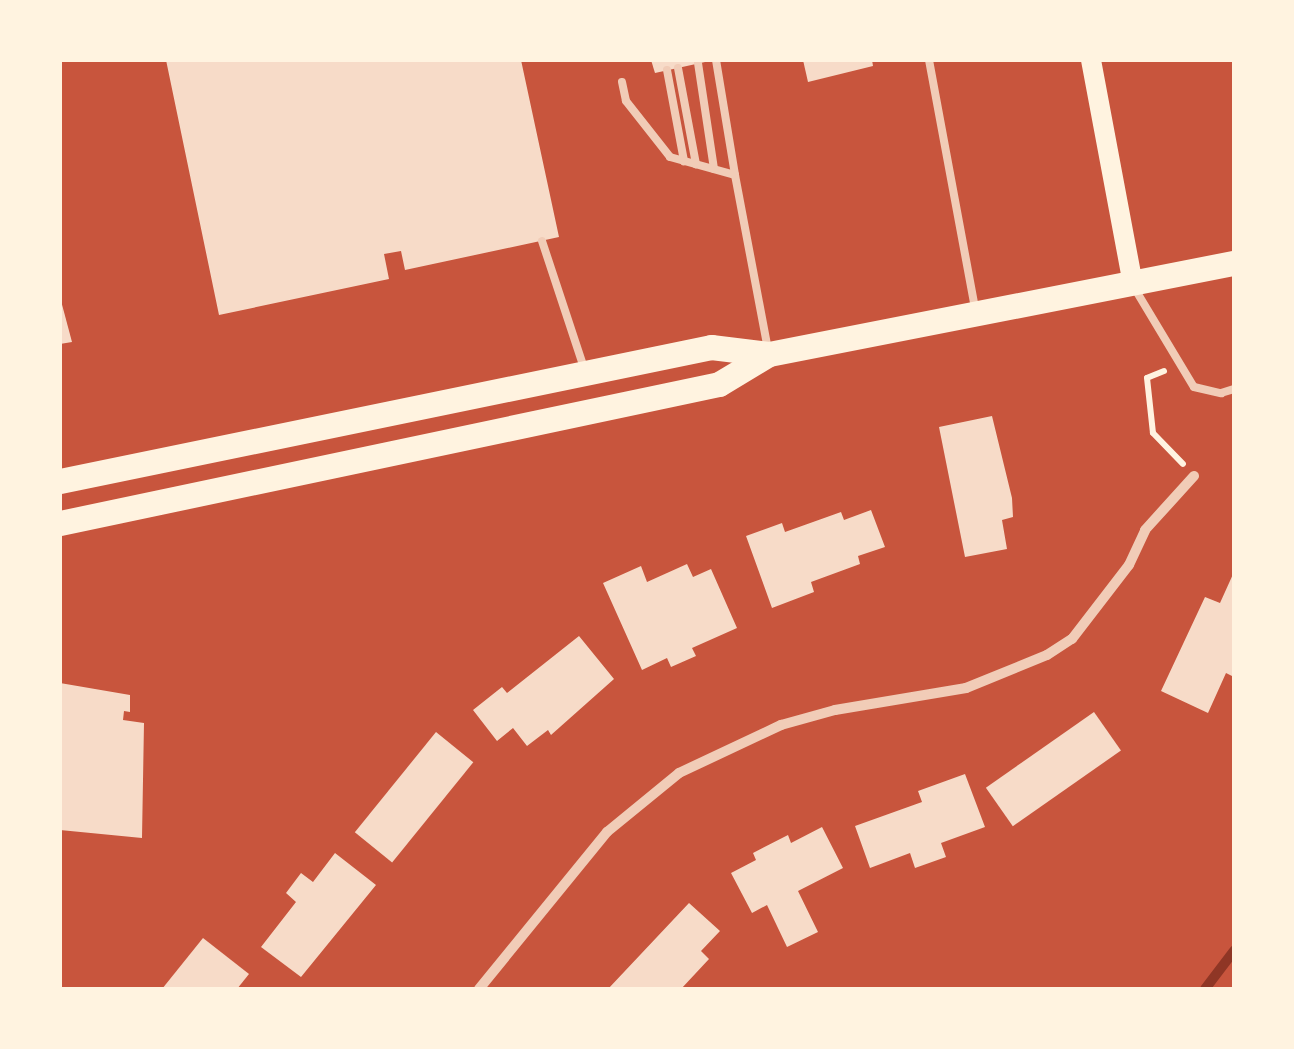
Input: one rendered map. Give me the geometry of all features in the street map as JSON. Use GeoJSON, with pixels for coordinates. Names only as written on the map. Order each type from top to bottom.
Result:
{"type":"FeatureCollection","features":[{"type":"Feature","properties":{"kind":"main road"},"geometry":{"type":"LineString","coordinates":[[1091,60],[1132,284]]}},
{"type":"Feature","properties":{"kind":"main road"},"geometry":{"type":"LineString","coordinates":[[60,481],[711,347],[768,354],[1234,263]]}},
{"type":"Feature","properties":{"kind":"main road"},"geometry":{"type":"LineString","coordinates":[[60,522],[719,384],[768,354]]}},
{"type":"Feature","properties":{"kind":"street"},"geometry":{"type":"LineString","coordinates":[[479,989],[607,832],[678,774],[781,725],[835,710],[966,688],[1047,656],[1072,640],[1129,565],[1145,530],[1194,476]]}},
{"type":"Feature","properties":{"kind":"lane"},"geometry":{"type":"LineString","coordinates":[[716,60],[768,354]]}},
{"type":"Feature","properties":{"kind":"lane"},"geometry":{"type":"LineString","coordinates":[[930,60],[976,314]]}},
{"type":"Feature","properties":{"kind":"lane"},"geometry":{"type":"LineString","coordinates":[[698,63],[714,169]]}},
{"type":"Feature","properties":{"kind":"lane"},"geometry":{"type":"LineString","coordinates":[[678,68],[696,164]]}},
{"type":"Feature","properties":{"kind":"lane"},"geometry":{"type":"LineString","coordinates":[[667,70],[684,161]]}},
{"type":"Feature","properties":{"kind":"lane"},"geometry":{"type":"LineString","coordinates":[[622,82],[626,100],[670,157],[735,175]]}},
{"type":"Feature","properties":{"kind":"lane"},"geometry":{"type":"LineString","coordinates":[[542,241],[585,372]]}},
{"type":"Feature","properties":{"kind":"lane"},"geometry":{"type":"LineString","coordinates":[[1132,284],[1194,387],[1221,392],[1234,389]]}},
{"type":"Feature","properties":{"kind":"path"},"geometry":{"type":"LineString","coordinates":[[1181,365],[1146,378],[1153,434],[1194,476]]}},
{"type":"Feature","properties":{"kind":"building"},"geometry":{"type":"Polygon","coordinates":[[[166,60],[521,60],[559,237],[405,270],[401,251],[384,254],[389,279],[219,315],[166,60]]]}},
{"type":"Feature","properties":{"kind":"building"},"geometry":{"type":"Polygon","coordinates":[[[651,60],[705,60],[705,62],[655,73],[651,60]]]}},
{"type":"Feature","properties":{"kind":"building"},"geometry":{"type":"Polygon","coordinates":[[[803,60],[872,60],[873,66],[808,82],[803,60]]]}},
{"type":"Feature","properties":{"kind":"building"},"geometry":{"type":"Polygon","coordinates":[[[60,297],[72,342],[60,344],[60,297]]]}},
{"type":"Feature","properties":{"kind":"building"},"geometry":{"type":"Polygon","coordinates":[[[992,416],[1012,498],[1013,517],[1002,520],[1007,549],[965,557],[939,427],[992,416]]]}},
{"type":"Feature","properties":{"kind":"building"},"geometry":{"type":"Polygon","coordinates":[[[871,510],[885,547],[858,556],[860,564],[811,582],[814,592],[772,608],[746,536],[782,523],[785,532],[841,512],[844,520],[871,510]]]}},
{"type":"Feature","properties":{"kind":"building"},"geometry":{"type":"Polygon","coordinates":[[[687,564],[693,577],[711,569],[737,628],[692,648],[696,656],[671,667],[667,658],[642,670],[603,583],[641,566],[647,582],[687,564]]]}},
{"type":"Feature","properties":{"kind":"building"},"geometry":{"type":"Polygon","coordinates":[[[1234,572],[1234,677],[1226,673],[1208,713],[1161,691],[1205,597],[1220,603],[1234,572]]]}},
{"type":"Feature","properties":{"kind":"building"},"geometry":{"type":"Polygon","coordinates":[[[579,636],[614,679],[551,735],[548,730],[527,746],[513,728],[497,741],[473,710],[502,687],[507,693],[579,636]]]}},
{"type":"Feature","properties":{"kind":"building"},"geometry":{"type":"Polygon","coordinates":[[[60,683],[130,695],[130,712],[124,711],[123,720],[144,723],[142,838],[60,830],[60,683]]]}},
{"type":"Feature","properties":{"kind":"building"},"geometry":{"type":"Polygon","coordinates":[[[1094,712],[1121,751],[1013,826],[986,788],[1094,712]]]}},
{"type":"Feature","properties":{"kind":"building"},"geometry":{"type":"Polygon","coordinates":[[[436,732],[473,762],[392,862],[355,832],[436,732]]]}},
{"type":"Feature","properties":{"kind":"building"},"geometry":{"type":"Polygon","coordinates":[[[965,774],[985,827],[941,843],[946,857],[915,868],[910,853],[870,868],[855,826],[922,802],[918,791],[965,774]]]}},
{"type":"Feature","properties":{"kind":"building"},"geometry":{"type":"Polygon","coordinates":[[[822,827],[843,868],[798,891],[818,932],[787,947],[767,905],[752,913],[731,873],[756,860],[753,853],[788,835],[791,843],[822,827]]]}},
{"type":"Feature","properties":{"kind":"building"},"geometry":{"type":"Polygon","coordinates":[[[335,853],[376,885],[301,977],[261,947],[296,902],[286,893],[301,873],[313,882],[335,853]]]}},
{"type":"Feature","properties":{"kind":"building"},"geometry":{"type":"Polygon","coordinates":[[[689,903],[720,931],[701,951],[709,959],[681,989],[608,989],[689,903]]]}},
{"type":"Feature","properties":{"kind":"building"},"geometry":{"type":"Polygon","coordinates":[[[203,938],[249,974],[237,989],[162,989],[203,938]]]}},
{"type":"Feature","properties":{"kind":"waterway"},"geometry":{"type":"LineString","coordinates":[[1205,989],[1234,951]]}}]}
